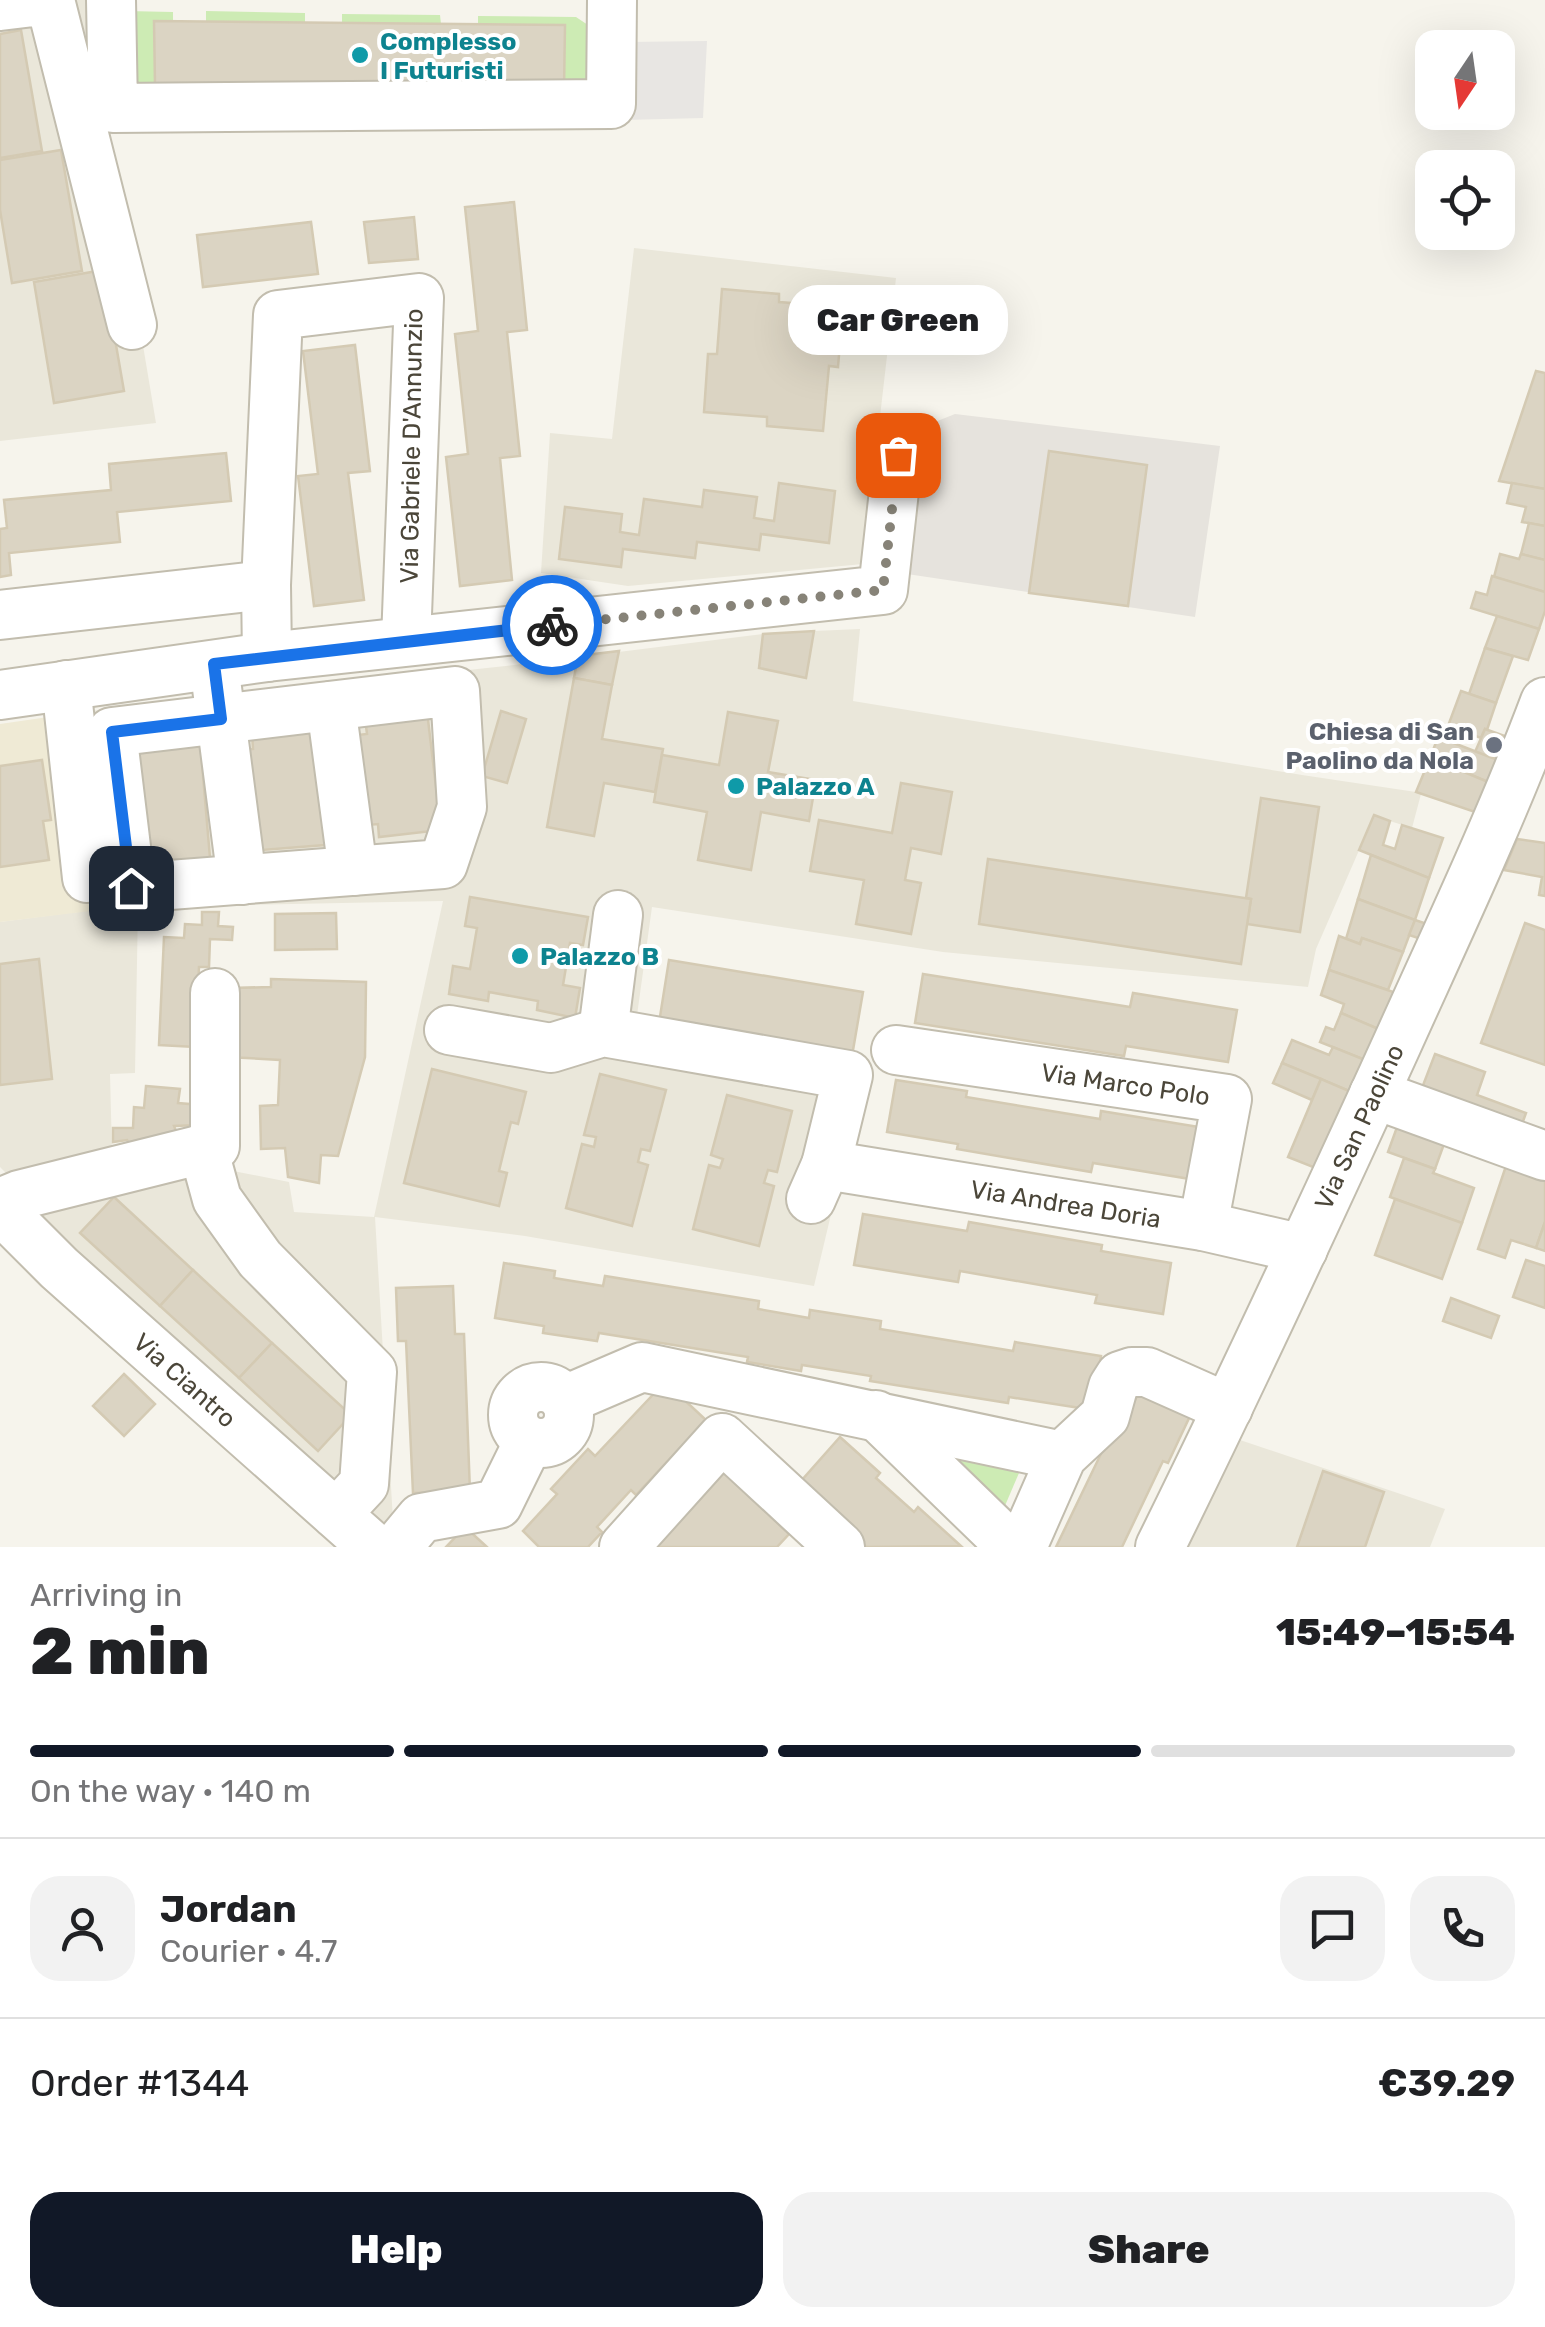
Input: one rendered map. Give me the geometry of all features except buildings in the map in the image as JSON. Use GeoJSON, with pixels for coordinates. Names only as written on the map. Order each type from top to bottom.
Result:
{"type":"FeatureCollection","features":[{"type":"Feature","properties":{"kind":"street"},"geometry":{"type":"LineString","coordinates":[[0,6],[50,0],[132,325]]}},
{"type":"Feature","properties":{"kind":"street"},"geometry":{"type":"LineString","coordinates":[[111,0],[113,108],[133,108],[611,104],[612,0]]}},
{"type":"Feature","properties":{"kind":"street","name":"Via Gabriele D'Annunzio"},"geometry":{"type":"LineString","coordinates":[[267,657],[266,585],[278,315],[419,298],[406,641]]}},
{"type":"Feature","properties":{"kind":"street"},"geometry":{"type":"LineString","coordinates":[[0,694],[267,657],[883,590],[898,455]]}},
{"type":"Feature","properties":{"kind":"street"},"geometry":{"type":"LineString","coordinates":[[0,615],[266,585]]}},
{"type":"Feature","properties":{"kind":"street"},"geometry":{"type":"LineString","coordinates":[[214,664],[242,880]]}},
{"type":"Feature","properties":{"kind":"street"},"geometry":{"type":"LineString","coordinates":[[66,685],[87,878]]}},
{"type":"Feature","properties":{"kind":"street"},"geometry":{"type":"LineString","coordinates":[[455,692],[462,807],[443,864],[131,888],[112,732],[221,719],[455,692]]}},
{"type":"Feature","properties":{"kind":"street","name":"Via San Paolino"},"geometry":{"type":"LineString","coordinates":[[1160,1547],[1304,1248],[1490,838],[1545,702]]}},
{"type":"Feature","properties":{"kind":"street"},"geometry":{"type":"LineString","coordinates":[[331,706],[352,871]]}},
{"type":"Feature","properties":{"kind":"street"},"geometry":{"type":"LineString","coordinates":[[448,1030],[552,1048],[618,1034],[618,915]]}},
{"type":"Feature","properties":{"kind":"street"},"geometry":{"type":"LineString","coordinates":[[215,994],[215,1146],[203,1148],[217,1199],[260,1259],[372,1372],[364,1484],[336,1514]]}},
{"type":"Feature","properties":{"kind":"street","name":"Via Andrea Doria"},"geometry":{"type":"LineString","coordinates":[[618,1034],[848,1074],[818,1182],[1203,1226],[1304,1248]]}},
{"type":"Feature","properties":{"kind":"street","name":"Via Marco Polo"},"geometry":{"type":"LineString","coordinates":[[896,1050],[1228,1099],[1203,1226]]}},
{"type":"Feature","properties":{"kind":"street"},"geometry":{"type":"LineString","coordinates":[[1374,1094],[1545,1156]]}},
{"type":"Feature","properties":{"kind":"street","name":"Via Ciantro"},"geometry":{"type":"LineString","coordinates":[[203,1148],[19,1195],[0,1206],[59,1268],[373,1547]]}},
{"type":"Feature","properties":{"kind":"street"},"geometry":{"type":"LineString","coordinates":[[398,1547],[421,1518],[498,1504],[529,1440],[517,1431],[512,1417],[515,1402],[525,1391],[540,1387],[554,1390],[565,1400],[642,1367],[1062,1456]]}},
{"type":"Feature","properties":{"kind":"street"},"geometry":{"type":"LineString","coordinates":[[1022,1547],[1062,1456],[1105,1416],[1120,1376],[1147,1372],[1228,1408]]}},
{"type":"Feature","properties":{"kind":"street"},"geometry":{"type":"LineString","coordinates":[[876,1415],[1012,1547]]}},
{"type":"Feature","properties":{"kind":"street"},"geometry":{"type":"LineString","coordinates":[[624,1547],[722,1438],[840,1547]]}},
{"type":"Feature","properties":{"kind":"shaded area"},"geometry":{"type":"Polygon","coordinates":[[[0,0],[85,0],[156,423],[0,441],[0,0]]]}},
{"type":"Feature","properties":{"kind":"shaded area"},"geometry":{"type":"Polygon","coordinates":[[[707,41],[703,118],[624,120],[628,42],[707,41]]]}},
{"type":"Feature","properties":{"kind":"shaded area"},"geometry":{"type":"Polygon","coordinates":[[[634,248],[896,278],[863,564],[628,586],[541,573],[550,433],[612,439],[634,248]]]}},
{"type":"Feature","properties":{"kind":"shaded area"},"geometry":{"type":"Polygon","coordinates":[[[955,414],[1220,446],[1195,617],[907,574],[925,426],[955,414]]]}},
{"type":"Feature","properties":{"kind":"shaded area"},"geometry":{"type":"Polygon","coordinates":[[[860,629],[853,701],[1416,792],[1421,794],[1412,828],[1374,816],[1316,949],[1308,987],[943,952],[652,907],[634,1037],[824,1084],[833,1206],[814,1286],[525,1236],[375,1217],[394,1537],[34,1218],[58,1192],[223,1169],[289,1182],[294,1212],[374,1217],[443,901],[138,907],[135,1073],[110,1074],[112,1152],[11,1178],[0,1167],[0,922],[115,907],[90,711],[763,634],[760,668],[805,678],[814,631],[860,629]]]}},
{"type":"Feature","properties":{"kind":"shaded area"},"geometry":{"type":"Polygon","coordinates":[[[90,711],[115,908],[0,922],[0,724],[90,711]]]}},
{"type":"Feature","properties":{"kind":"shaded area"},"geometry":{"type":"Polygon","coordinates":[[[1237,1439],[1445,1509],[1430,1547],[1188,1547],[1237,1439]]]}},
{"type":"Feature","properties":{"kind":"green space"},"geometry":{"type":"Polygon","coordinates":[[[126,11],[173,12],[173,21],[154,21],[155,85],[122,84],[126,11]]]}},
{"type":"Feature","properties":{"kind":"green space"},"geometry":{"type":"Polygon","coordinates":[[[206,11],[305,13],[305,22],[206,21],[206,11]]]}},
{"type":"Feature","properties":{"kind":"green space"},"geometry":{"type":"Polygon","coordinates":[[[342,14],[440,15],[441,24],[342,22],[342,14]]]}},
{"type":"Feature","properties":{"kind":"green space"},"geometry":{"type":"Polygon","coordinates":[[[478,16],[576,17],[591,27],[593,99],[564,99],[565,25],[478,24],[478,16]]]}},
{"type":"Feature","properties":{"kind":"green space"},"geometry":{"type":"Polygon","coordinates":[[[938,1449],[1022,1466],[1004,1508],[938,1449]]]}},
{"type":"Feature","properties":{"kind":"way so far"},"geometry":{"type":"LineString","coordinates":[[552,625],[883,590],[898,455]]}},
{"type":"Feature","properties":{"kind":"place","name":"Complesso I Futuristi"},"geometry":{"type":"Point","coordinates":[360,55]}},
{"type":"Feature","properties":{"kind":"place","name":"Car Green"},"geometry":{"type":"Point","coordinates":[898,455]}},
{"type":"Feature","properties":{"kind":"place","name":"Chiesa di San Paolino da Nola"},"geometry":{"type":"Point","coordinates":[1494,745]}},
{"type":"Feature","properties":{"kind":"place","name":"Palazzo A"},"geometry":{"type":"Point","coordinates":[736,786]}},
{"type":"Feature","properties":{"kind":"place","name":"Palazzo B"},"geometry":{"type":"Point","coordinates":[520,956]}},
{"type":"Feature","properties":{"kind":"route"},"geometry":{"type":"LineString","coordinates":[[131,888],[112,732],[221,719],[214,664],[552,625]]}}]}
